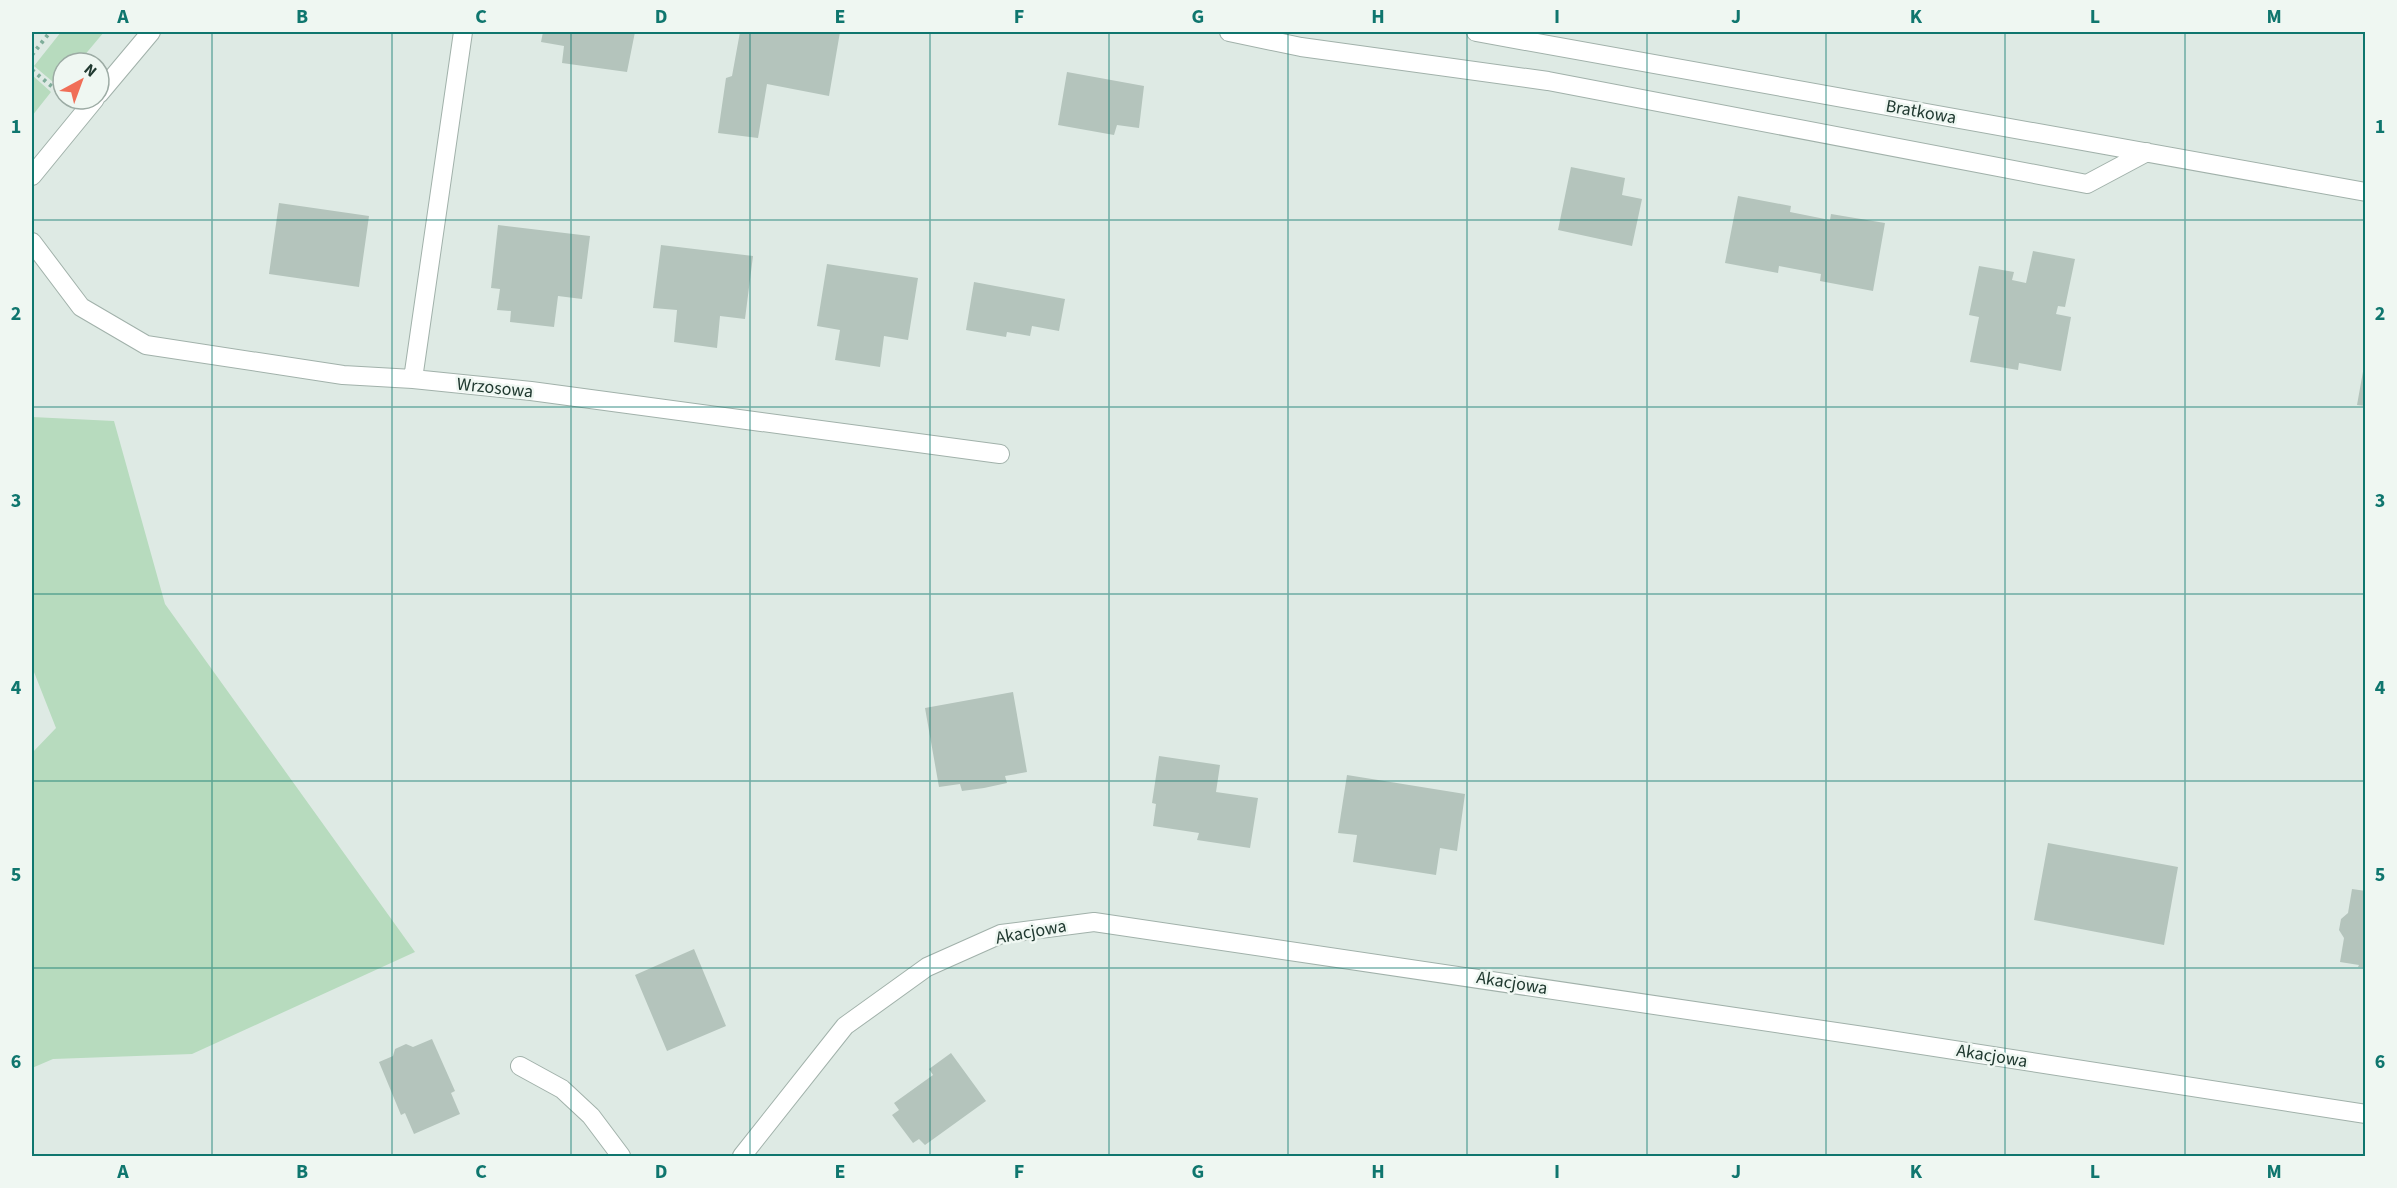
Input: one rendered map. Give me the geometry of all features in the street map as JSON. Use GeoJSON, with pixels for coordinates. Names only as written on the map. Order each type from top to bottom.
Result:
{"type":"FeatureCollection","features":[{"type":"Feature","properties":{"kind":"street"},"geometry":{"type":"LineString","coordinates":[[111,80],[151,32]]}},
{"type":"Feature","properties":{"kind":"street"},"geometry":{"type":"LineString","coordinates":[[413,379],[463,32]]}},
{"type":"Feature","properties":{"kind":"street"},"geometry":{"type":"LineString","coordinates":[[1229,32],[1301,46],[1548,81],[2087,184],[2147,152]]}},
{"type":"Feature","properties":{"kind":"street","name":"Bratkowa"},"geometry":{"type":"LineString","coordinates":[[1476,32],[2366,192]]}},
{"type":"Feature","properties":{"kind":"street"},"geometry":{"type":"LineString","coordinates":[[32,176],[85,111]]}},
{"type":"Feature","properties":{"kind":"street","name":"Wrzosowa"},"geometry":{"type":"LineString","coordinates":[[32,242],[81,307],[146,345],[343,375],[413,379],[531,391],[1000,454]]}},
{"type":"Feature","properties":{"kind":"street","name":"Akacjowa"},"geometry":{"type":"LineString","coordinates":[[742,1156],[845,1026],[927,967],[1001,934],[1094,922],[1870,1037],[2366,1114]]}},
{"type":"Feature","properties":{"kind":"street"},"geometry":{"type":"LineString","coordinates":[[520,1066],[562,1089],[591,1116],[621,1156]]}},
{"type":"Feature","properties":{"kind":"path"},"geometry":{"type":"LineString","coordinates":[[39,32],[46,37]]}},
{"type":"Feature","properties":{"kind":"path"},"geometry":{"type":"LineString","coordinates":[[32,55],[50,32]]}},
{"type":"Feature","properties":{"kind":"path"},"geometry":{"type":"LineString","coordinates":[[32,70],[51,85]]}},
{"type":"Feature","properties":{"kind":"green space"},"geometry":{"type":"Polygon","coordinates":[[[61,32],[104,32],[88,51],[51,51],[51,80],[34,66],[61,32]]]}},
{"type":"Feature","properties":{"kind":"green space"},"geometry":{"type":"Polygon","coordinates":[[[32,75],[51,92],[32,116],[32,75]]]}},
{"type":"Feature","properties":{"kind":"green space"},"geometry":{"type":"Polygon","coordinates":[[[32,417],[114,421],[165,604],[415,952],[192,1054],[53,1059],[32,1068],[32,753],[56,728],[32,667],[32,417]]]}},
{"type":"Feature","properties":{"kind":"building"},"geometry":{"type":"Polygon","coordinates":[[[543,32],[635,32],[627,72],[562,63],[564,46],[541,42],[543,32]]]}},
{"type":"Feature","properties":{"kind":"building"},"geometry":{"type":"Polygon","coordinates":[[[740,32],[840,32],[829,96],[767,84],[758,138],[718,133],[726,78],[732,76],[740,32]]]}},
{"type":"Feature","properties":{"kind":"building"},"geometry":{"type":"Polygon","coordinates":[[[1067,72],[1144,86],[1139,128],[1117,125],[1114,135],[1058,125],[1067,72]]]}},
{"type":"Feature","properties":{"kind":"building"},"geometry":{"type":"Polygon","coordinates":[[[1571,167],[1625,178],[1622,195],[1642,199],[1632,246],[1558,230],[1571,167]]]}},
{"type":"Feature","properties":{"kind":"building"},"geometry":{"type":"Polygon","coordinates":[[[1738,196],[1791,206],[1790,212],[1830,220],[1831,214],[1885,223],[1873,291],[1820,281],[1821,274],[1779,266],[1778,273],[1725,263],[1738,196]]]}},
{"type":"Feature","properties":{"kind":"building"},"geometry":{"type":"Polygon","coordinates":[[[279,203],[369,216],[359,287],[269,274],[279,203]]]}},
{"type":"Feature","properties":{"kind":"building"},"geometry":{"type":"Polygon","coordinates":[[[498,225],[590,236],[582,299],[558,296],[554,327],[510,322],[511,311],[497,310],[500,289],[491,288],[498,225]]]}},
{"type":"Feature","properties":{"kind":"building"},"geometry":{"type":"Polygon","coordinates":[[[661,245],[753,256],[745,319],[720,316],[717,348],[674,342],[677,310],[653,308],[661,245]]]}},
{"type":"Feature","properties":{"kind":"building"},"geometry":{"type":"Polygon","coordinates":[[[2033,251],[2075,259],[2065,307],[2058,306],[2056,314],[2071,317],[2061,371],[2019,363],[2018,370],[1970,362],[1979,317],[1969,315],[1979,266],[2014,272],[2012,280],[2026,283],[2033,251]]]}},
{"type":"Feature","properties":{"kind":"building"},"geometry":{"type":"Polygon","coordinates":[[[827,264],[918,278],[908,340],[884,336],[880,367],[835,360],[840,330],[817,326],[827,264]]]}},
{"type":"Feature","properties":{"kind":"building"},"geometry":{"type":"Polygon","coordinates":[[[974,282],[1065,299],[1059,331],[1032,326],[1030,336],[1007,332],[1006,337],[966,330],[974,282]]]}},
{"type":"Feature","properties":{"kind":"building"},"geometry":{"type":"Polygon","coordinates":[[[2364,366],[2366,366],[2366,406],[2357,405],[2364,366]]]}},
{"type":"Feature","properties":{"kind":"building"},"geometry":{"type":"Polygon","coordinates":[[[1013,692],[1027,772],[1005,776],[1007,783],[984,788],[962,791],[960,784],[939,787],[925,708],[1013,692]]]}},
{"type":"Feature","properties":{"kind":"building"},"geometry":{"type":"Polygon","coordinates":[[[1159,756],[1220,765],[1216,792],[1258,798],[1250,848],[1197,840],[1199,833],[1153,826],[1156,804],[1152,803],[1159,756]]]}},
{"type":"Feature","properties":{"kind":"building"},"geometry":{"type":"Polygon","coordinates":[[[1347,775],[1465,794],[1457,851],[1440,848],[1436,875],[1353,862],[1357,835],[1338,833],[1347,775]]]}},
{"type":"Feature","properties":{"kind":"building"},"geometry":{"type":"Polygon","coordinates":[[[2048,843],[2178,867],[2164,945],[2034,920],[2048,843]]]}},
{"type":"Feature","properties":{"kind":"building"},"geometry":{"type":"Polygon","coordinates":[[[2352,889],[2366,891],[2366,963],[2363,967],[2340,962],[2344,938],[2339,930],[2341,919],[2348,913],[2352,889]]]}},
{"type":"Feature","properties":{"kind":"building"},"geometry":{"type":"Polygon","coordinates":[[[694,949],[726,1026],[667,1051],[635,975],[694,949]]]}},
{"type":"Feature","properties":{"kind":"building"},"geometry":{"type":"Polygon","coordinates":[[[432,1039],[455,1091],[451,1093],[460,1114],[414,1134],[405,1113],[401,1115],[379,1062],[393,1056],[395,1049],[406,1044],[413,1047],[432,1039]]]}},
{"type":"Feature","properties":{"kind":"building"},"geometry":{"type":"Polygon","coordinates":[[[951,1053],[986,1101],[925,1145],[919,1139],[913,1143],[892,1115],[899,1110],[894,1103],[933,1075],[929,1069],[951,1053]]]}}]}
